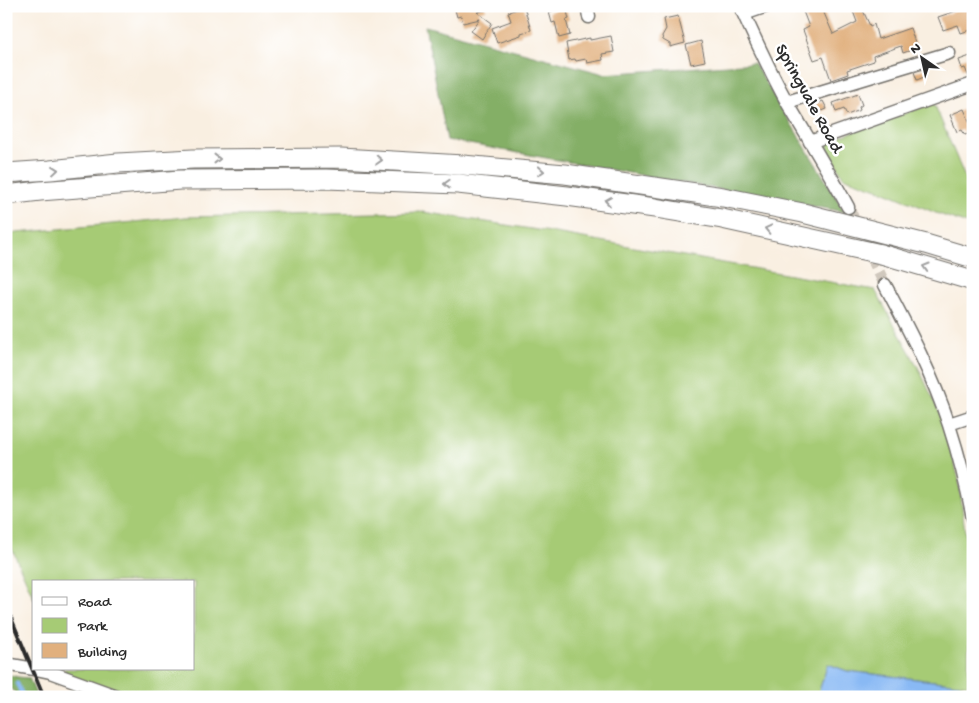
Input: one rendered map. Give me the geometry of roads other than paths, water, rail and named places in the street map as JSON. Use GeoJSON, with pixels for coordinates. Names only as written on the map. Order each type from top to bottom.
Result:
{"type":"FeatureCollection","features":[{"type":"Feature","properties":{"kind":"highway"},"geometry":{"type":"LineString","coordinates":[[6,174],[118,163],[193,159],[341,158],[472,165],[564,174],[723,197],[803,213],[926,244],[973,258]]}},
{"type":"Feature","properties":{"kind":"highway"},"geometry":{"type":"LineString","coordinates":[[6,195],[180,180],[326,179],[458,184],[576,197],[722,219],[881,254],[973,281]]}},
{"type":"Feature","properties":{"kind":"street"},"geometry":{"type":"LineString","coordinates":[[742,10],[767,6]]}},
{"type":"Feature","properties":{"kind":"street","name":"Springvale Road"},"geometry":{"type":"LineString","coordinates":[[742,10],[763,57],[787,102],[848,207]]}},
{"type":"Feature","properties":{"kind":"street"},"geometry":{"type":"LineString","coordinates":[[787,102],[949,53]]}},
{"type":"Feature","properties":{"kind":"street"},"geometry":{"type":"LineString","coordinates":[[810,142],[973,84]]}},
{"type":"Feature","properties":{"kind":"street"},"geometry":{"type":"LineString","coordinates":[[886,285],[930,375],[949,424],[967,487],[973,518]]}},
{"type":"Feature","properties":{"kind":"street"},"geometry":{"type":"LineString","coordinates":[[949,424],[973,416]]}},
{"type":"Feature","properties":{"kind":"street"},"geometry":{"type":"LineString","coordinates":[[6,664],[32,668]]}},
{"type":"Feature","properties":{"kind":"street"},"geometry":{"type":"LineString","coordinates":[[40,670],[119,697]]}},
{"type":"Feature","properties":{"kind":"water"},"geometry":{"type":"Polygon","coordinates":[[[828,664],[847,671],[960,684],[958,697],[817,697],[828,664]]]}},
{"type":"Feature","properties":{"kind":"waterway"},"geometry":{"type":"LineString","coordinates":[[17,683],[23,697]]}},
{"type":"Feature","properties":{"kind":"tunnel"},"geometry":{"type":"LineString","coordinates":[[848,207],[885,285]]}},
{"type":"Feature","properties":{"kind":"railway"},"geometry":{"type":"LineString","coordinates":[[6,606],[32,668]]}},
{"type":"Feature","properties":{"kind":"railway"},"geometry":{"type":"LineString","coordinates":[[33,670],[44,697]]}}]}
